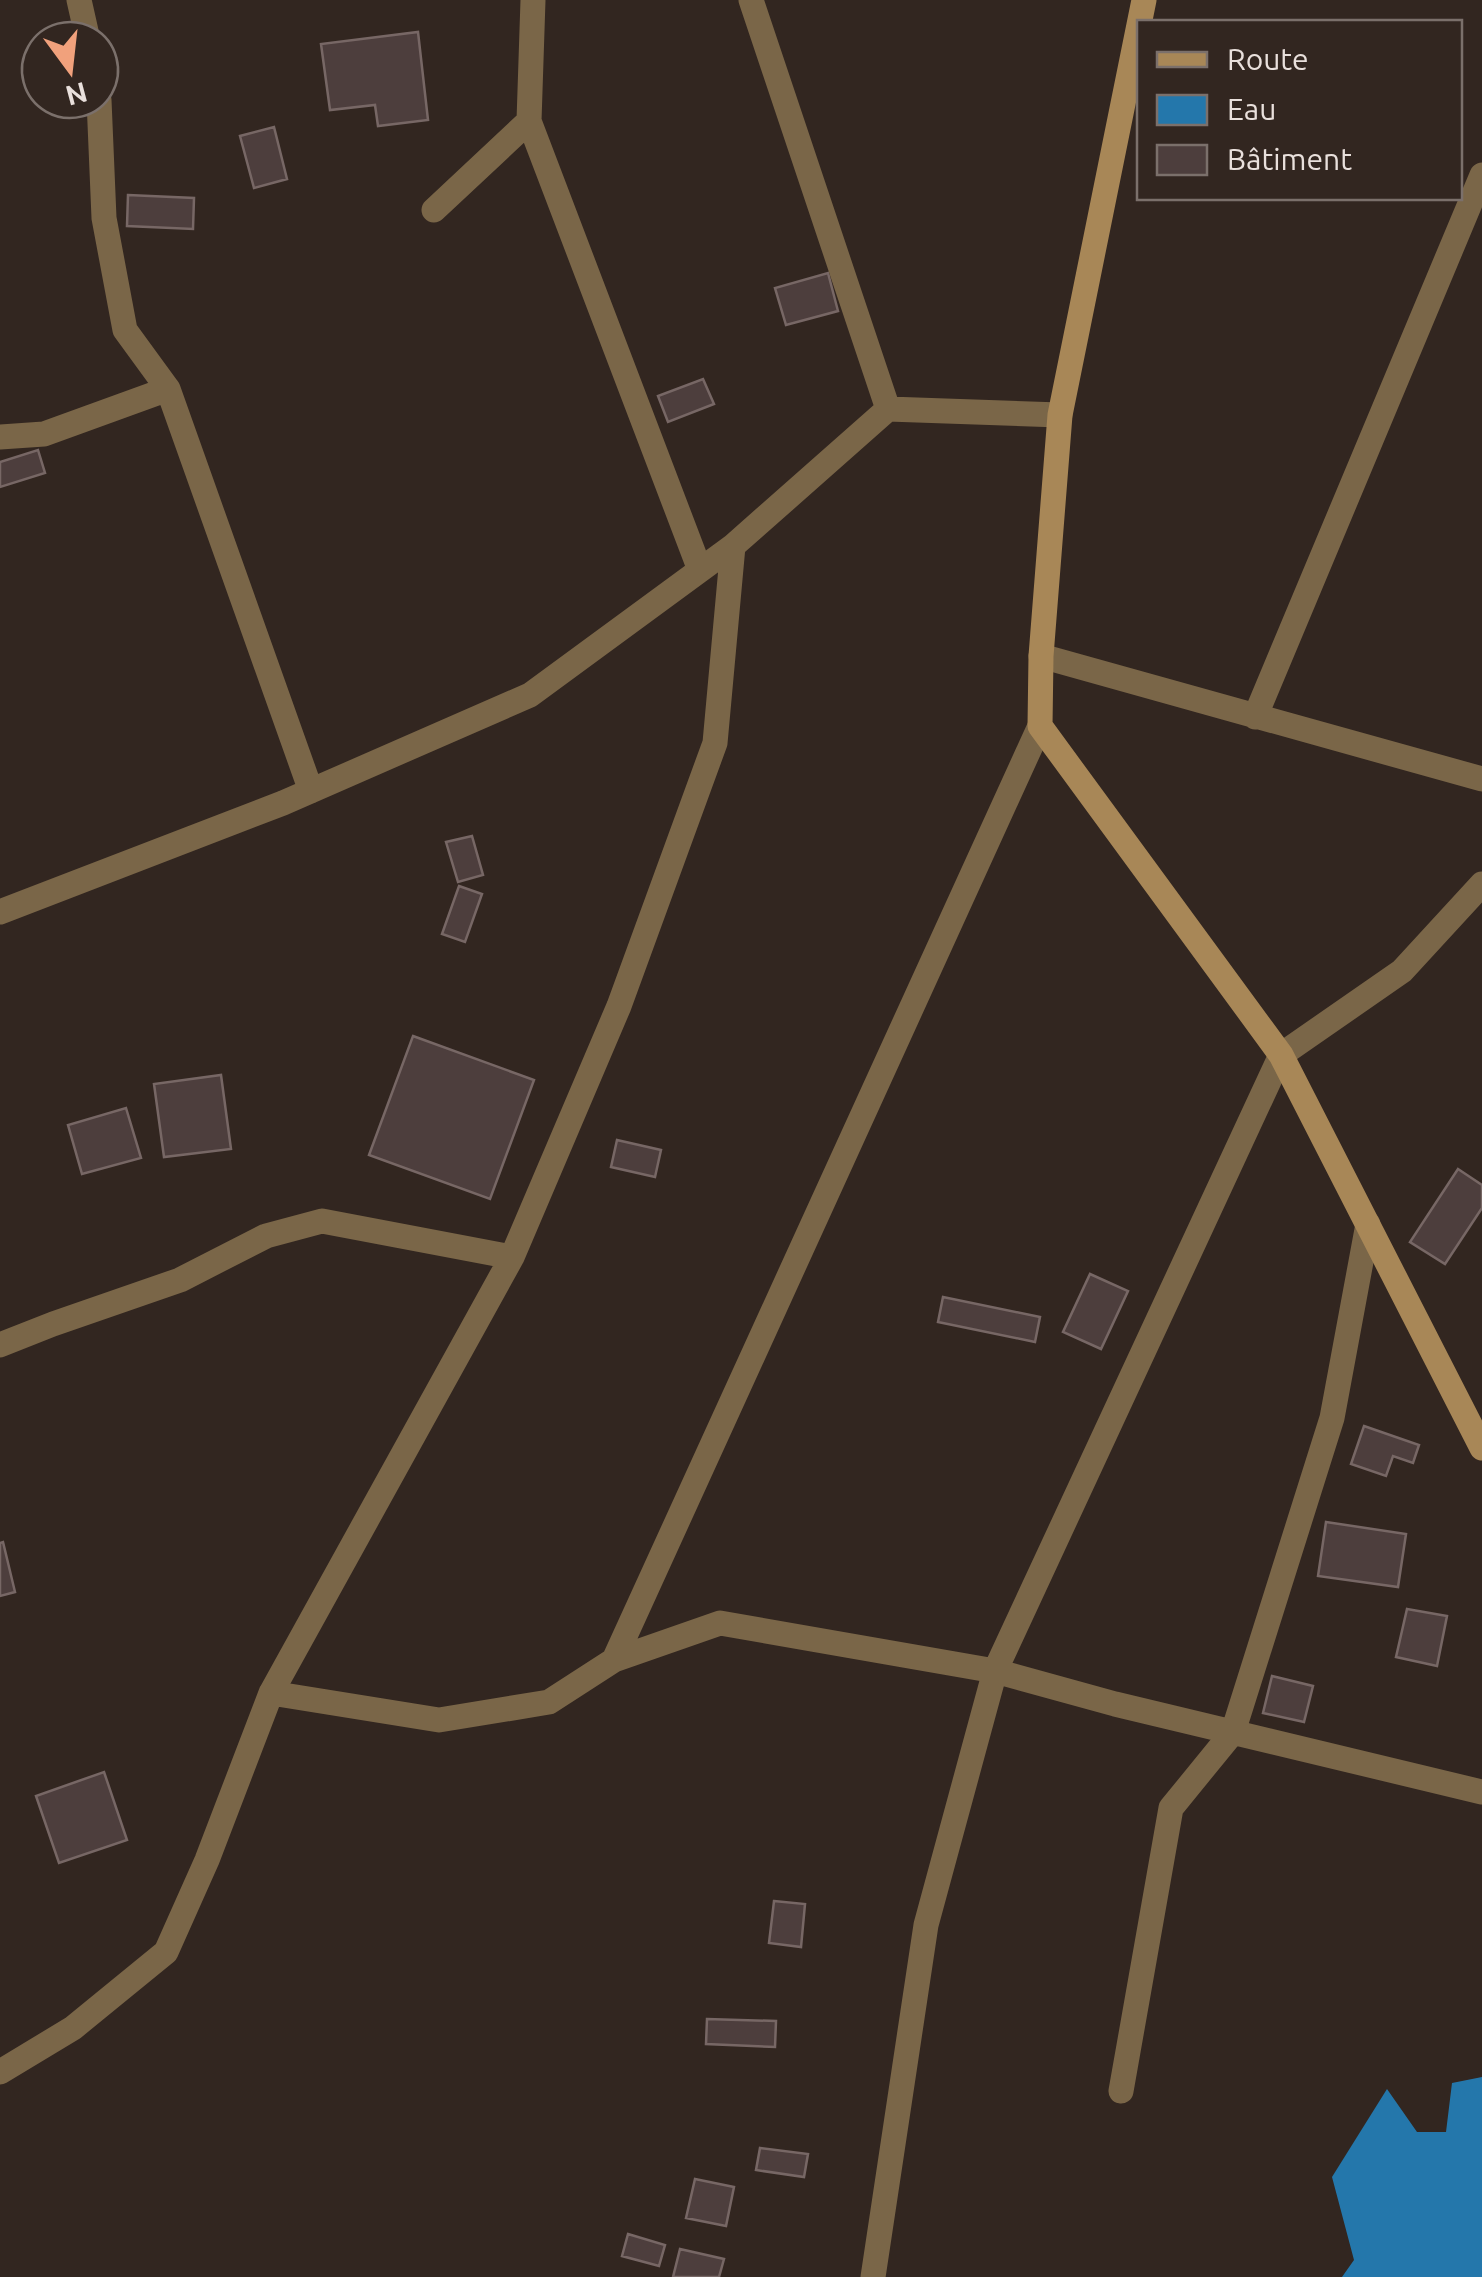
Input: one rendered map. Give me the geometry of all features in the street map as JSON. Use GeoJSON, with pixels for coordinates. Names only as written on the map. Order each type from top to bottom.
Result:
{"type":"FeatureCollection","features":[{"type":"Feature","properties":{"kind":"main road"},"geometry":{"type":"LineString","coordinates":[[1137,35],[1060,415],[1041,656],[1040,726],[1282,1055],[1482,1448]]}},
{"type":"Feature","properties":{"kind":"street"},"geometry":{"type":"LineString","coordinates":[[533,0],[530,121],[700,570]]}},
{"type":"Feature","properties":{"kind":"street"},"geometry":{"type":"LineString","coordinates":[[751,0],[888,409]]}},
{"type":"Feature","properties":{"kind":"street"},"geometry":{"type":"LineString","coordinates":[[100,120],[104,218],[125,330],[168,389],[311,791]]}},
{"type":"Feature","properties":{"kind":"street"},"geometry":{"type":"LineString","coordinates":[[434,210],[530,121]]}},
{"type":"Feature","properties":{"kind":"street"},"geometry":{"type":"LineString","coordinates":[[1255,717],[1482,175]]}},
{"type":"Feature","properties":{"kind":"street"},"geometry":{"type":"LineString","coordinates":[[0,437],[44,434],[168,389]]}},
{"type":"Feature","properties":{"kind":"street"},"geometry":{"type":"LineString","coordinates":[[0,912],[311,791],[530,694],[733,546],[888,409],[1060,415]]}},
{"type":"Feature","properties":{"kind":"street"},"geometry":{"type":"LineString","coordinates":[[0,2072],[73,2028],[166,1952],[208,1860],[271,1693],[512,1257],[619,1006],[715,743],[733,546]]}},
{"type":"Feature","properties":{"kind":"street"},"geometry":{"type":"LineString","coordinates":[[1041,656],[1482,779]]}},
{"type":"Feature","properties":{"kind":"street"},"geometry":{"type":"LineString","coordinates":[[614,1660],[1040,726]]}},
{"type":"Feature","properties":{"kind":"street"},"geometry":{"type":"LineString","coordinates":[[873,2277],[926,1925],[996,1671],[1282,1055],[1402,971],[1482,884]]}},
{"type":"Feature","properties":{"kind":"street"},"geometry":{"type":"LineString","coordinates":[[0,1344],[180,1280],[266,1236],[322,1221],[512,1257]]}},
{"type":"Feature","properties":{"kind":"street"},"geometry":{"type":"LineString","coordinates":[[1121,2091],[1171,1808],[1233,1732],[1332,1418],[1368,1224]]}},
{"type":"Feature","properties":{"kind":"street"},"geometry":{"type":"LineString","coordinates":[[271,1693],[438,1720],[549,1702],[614,1660],[720,1623],[996,1671],[1115,1704],[1482,1792]]}},
{"type":"Feature","properties":{"kind":"water"},"geometry":{"type":"Polygon","coordinates":[[[1482,2077],[1482,2277],[1342,2277],[1354,2260],[1332,2177],[1387,2089],[1417,2132],[1446,2132],[1452,2083],[1482,2077]]]}},
{"type":"Feature","properties":{"kind":"building"},"geometry":{"type":"Polygon","coordinates":[[[418,32],[428,120],[378,126],[375,105],[330,110],[321,44],[418,32]]]}},
{"type":"Feature","properties":{"kind":"building"},"geometry":{"type":"Polygon","coordinates":[[[274,127],[287,179],[254,188],[240,136],[274,127]]]}},
{"type":"Feature","properties":{"kind":"building"},"geometry":{"type":"Polygon","coordinates":[[[128,195],[194,198],[193,229],[127,226],[128,195]]]}},
{"type":"Feature","properties":{"kind":"building"},"geometry":{"type":"Polygon","coordinates":[[[828,273],[838,311],[786,325],[775,288],[828,273]]]}},
{"type":"Feature","properties":{"kind":"building"},"geometry":{"type":"Polygon","coordinates":[[[703,379],[714,404],[668,422],[658,396],[703,379]]]}},
{"type":"Feature","properties":{"kind":"building"},"geometry":{"type":"Polygon","coordinates":[[[38,450],[45,473],[0,487],[0,462],[38,450]]]}},
{"type":"Feature","properties":{"kind":"building"},"geometry":{"type":"Polygon","coordinates":[[[472,836],[483,875],[458,882],[446,842],[472,836]]]}},
{"type":"Feature","properties":{"kind":"building"},"geometry":{"type":"Polygon","coordinates":[[[459,886],[482,894],[465,942],[442,934],[459,886]]]}},
{"type":"Feature","properties":{"kind":"building"},"geometry":{"type":"Polygon","coordinates":[[[413,1036],[534,1080],[490,1199],[369,1155],[413,1036]]]}},
{"type":"Feature","properties":{"kind":"building"},"geometry":{"type":"Polygon","coordinates":[[[221,1075],[231,1149],[164,1157],[154,1084],[221,1075]]]}},
{"type":"Feature","properties":{"kind":"building"},"geometry":{"type":"Polygon","coordinates":[[[126,1108],[141,1158],[82,1174],[68,1125],[126,1108]]]}},
{"type":"Feature","properties":{"kind":"building"},"geometry":{"type":"Polygon","coordinates":[[[617,1140],[661,1150],[655,1177],[611,1167],[617,1140]]]}},
{"type":"Feature","properties":{"kind":"building"},"geometry":{"type":"Polygon","coordinates":[[[1458,1169],[1482,1185],[1482,1208],[1445,1264],[1410,1242],[1458,1169]]]}},
{"type":"Feature","properties":{"kind":"building"},"geometry":{"type":"Polygon","coordinates":[[[1090,1274],[1128,1291],[1101,1349],[1063,1332],[1090,1274]]]}},
{"type":"Feature","properties":{"kind":"building"},"geometry":{"type":"Polygon","coordinates":[[[943,1297],[1040,1317],[1035,1342],[938,1322],[943,1297]]]}},
{"type":"Feature","properties":{"kind":"building"},"geometry":{"type":"Polygon","coordinates":[[[1364,1426],[1419,1445],[1413,1463],[1393,1456],[1386,1476],[1351,1464],[1364,1426]]]}},
{"type":"Feature","properties":{"kind":"building"},"geometry":{"type":"Polygon","coordinates":[[[1326,1522],[1406,1534],[1398,1587],[1318,1576],[1326,1522]]]}},
{"type":"Feature","properties":{"kind":"building"},"geometry":{"type":"Polygon","coordinates":[[[3,1542],[15,1592],[0,1596],[0,1543],[3,1542]]]}},
{"type":"Feature","properties":{"kind":"building"},"geometry":{"type":"Polygon","coordinates":[[[1407,1609],[1447,1616],[1437,1666],[1396,1657],[1407,1609]]]}},
{"type":"Feature","properties":{"kind":"building"},"geometry":{"type":"Polygon","coordinates":[[[1272,1676],[1313,1686],[1304,1722],[1263,1713],[1272,1676]]]}},
{"type":"Feature","properties":{"kind":"building"},"geometry":{"type":"Polygon","coordinates":[[[104,1772],[127,1840],[59,1863],[36,1796],[104,1772]]]}},
{"type":"Feature","properties":{"kind":"building"},"geometry":{"type":"Polygon","coordinates":[[[774,1901],[805,1904],[801,1947],[769,1943],[774,1901]]]}},
{"type":"Feature","properties":{"kind":"building"},"geometry":{"type":"Polygon","coordinates":[[[707,2019],[776,2021],[775,2047],[706,2044],[707,2019]]]}},
{"type":"Feature","properties":{"kind":"building"},"geometry":{"type":"Polygon","coordinates":[[[760,2148],[808,2154],[804,2177],[756,2170],[760,2148]]]}},
{"type":"Feature","properties":{"kind":"building"},"geometry":{"type":"Polygon","coordinates":[[[695,2179],[734,2187],[726,2226],[686,2218],[695,2179]]]}},
{"type":"Feature","properties":{"kind":"building"},"geometry":{"type":"Polygon","coordinates":[[[628,2234],[665,2245],[659,2266],[622,2256],[628,2234]]]}},
{"type":"Feature","properties":{"kind":"building"},"geometry":{"type":"Polygon","coordinates":[[[680,2249],[724,2259],[719,2277],[673,2277],[680,2249]]]}}]}
